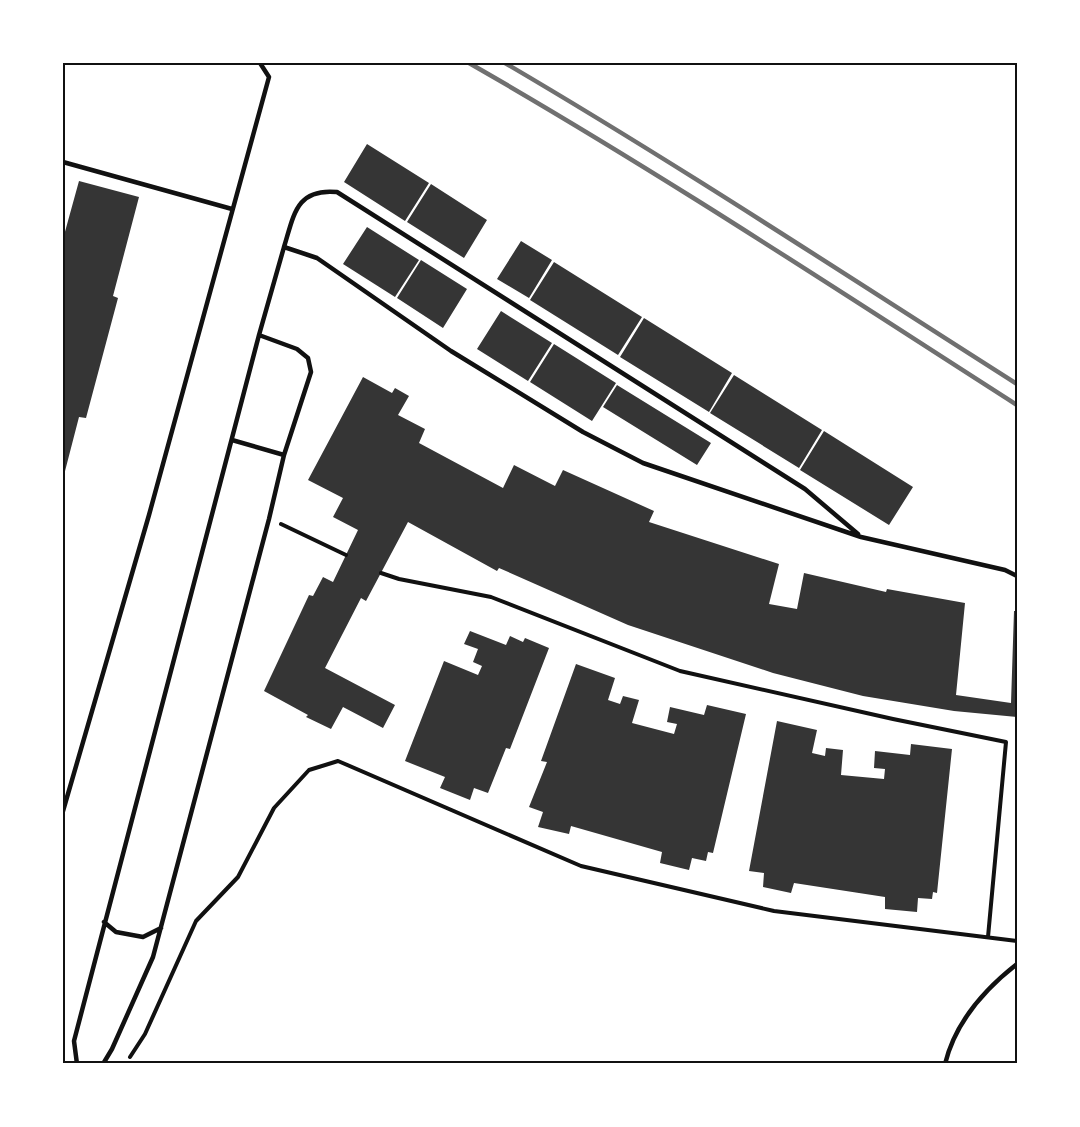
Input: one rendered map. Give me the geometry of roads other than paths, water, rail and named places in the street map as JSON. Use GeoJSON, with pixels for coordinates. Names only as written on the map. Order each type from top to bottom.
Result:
{"type":"FeatureCollection","features":[{"type":"Feature","properties":{"kind":"lane"},"geometry":{"type":"LineString","coordinates":[[63,811],[149,516],[269,78],[260,63]]}},
{"type":"Feature","properties":{"kind":"lane"},"geometry":{"type":"LineString","coordinates":[[63,162],[232,209]]}},
{"type":"Feature","properties":{"kind":"lane"},"geometry":{"type":"LineString","coordinates":[[76,1064],[74,1041],[259,335],[296,211],[306,197],[322,190],[337,192],[806,489],[861,537]]}},
{"type":"Feature","properties":{"kind":"lane"},"geometry":{"type":"LineString","coordinates":[[284,248],[317,258],[451,351],[583,432],[643,463],[861,537],[1005,570],[1017,576]]}},
{"type":"Feature","properties":{"kind":"lane"},"geometry":{"type":"LineString","coordinates":[[103,1064],[112,1049],[153,957],[284,455],[311,372],[308,358],[297,349],[259,335]]}},
{"type":"Feature","properties":{"kind":"lane"},"geometry":{"type":"LineString","coordinates":[[232,440],[284,455]]}},
{"type":"Feature","properties":{"kind":"lane"},"geometry":{"type":"LineString","coordinates":[[105,922],[116,932],[143,937],[161,928]]}},
{"type":"Feature","properties":{"kind":"lane"},"geometry":{"type":"LineString","coordinates":[[945,1064],[953,1042],[970,1011],[998,978],[1017,964]]}},
{"type":"Feature","properties":{"kind":"railway"},"geometry":{"type":"LineString","coordinates":[[469,63],[677,188],[1017,405]]}},
{"type":"Feature","properties":{"kind":"railway"},"geometry":{"type":"LineString","coordinates":[[505,63],[699,181],[1017,384]]}}]}
